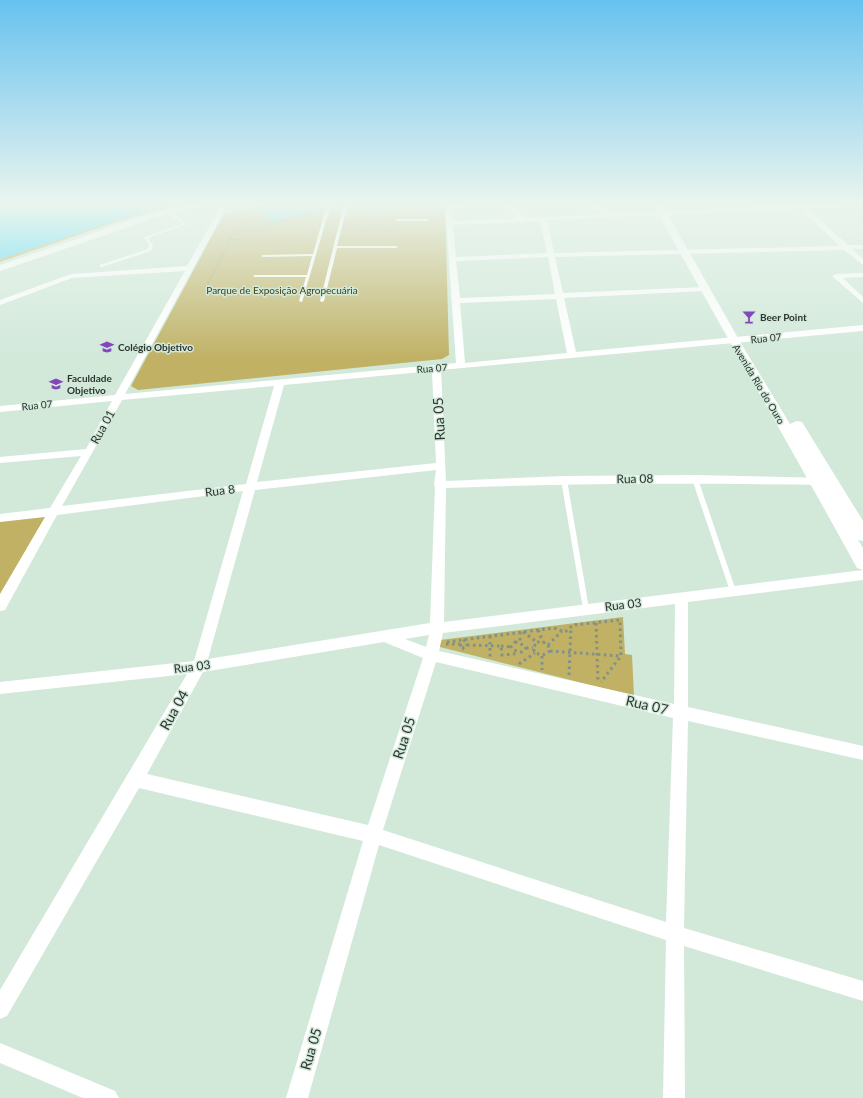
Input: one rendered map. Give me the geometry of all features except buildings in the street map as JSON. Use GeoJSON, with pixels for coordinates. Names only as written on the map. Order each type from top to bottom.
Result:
{"type":"FeatureCollection","features":[{"type":"Feature","properties":{"kind":"main road"},"geometry":{"type":"LineString","coordinates":[[0,268],[37,255]]}},
{"type":"Feature","properties":{"kind":"main road","name":"Avenida Rio do Ouro"},"geometry":{"type":"LineString","coordinates":[[695,255],[711,296],[748,355],[863,563]]}},
{"type":"Feature","properties":{"kind":"main road","name":"Avenida Rio do Ouro"},"geometry":{"type":"LineString","coordinates":[[695,255],[711,296]]}},
{"type":"Feature","properties":{"kind":"main road","name":"Avenida Rio do Ouro"},"geometry":{"type":"LineString","coordinates":[[748,355],[831,481],[863,535]]}},
{"type":"Feature","properties":{"kind":"street","name":"Rua 01"},"geometry":{"type":"LineString","coordinates":[[0,606],[4,593],[89,452],[197,255]]}},
{"type":"Feature","properties":{"kind":"street"},"geometry":{"type":"LineString","coordinates":[[453,255],[461,366]]}},
{"type":"Feature","properties":{"kind":"street"},"geometry":{"type":"LineString","coordinates":[[453,259],[527,255]]}},
{"type":"Feature","properties":{"kind":"street"},"geometry":{"type":"LineString","coordinates":[[551,255],[561,296],[572,356]]}},
{"type":"Feature","properties":{"kind":"street"},"geometry":{"type":"LineString","coordinates":[[854,255],[863,263]]}},
{"type":"Feature","properties":{"kind":"street"},"geometry":{"type":"LineString","coordinates":[[0,303],[71,276],[190,268]]}},
{"type":"Feature","properties":{"kind":"street"},"geometry":{"type":"LineString","coordinates":[[863,275],[836,276],[863,301]]}},
{"type":"Feature","properties":{"kind":"street"},"geometry":{"type":"LineString","coordinates":[[456,301],[561,296],[711,296]]}},
{"type":"Feature","properties":{"kind":"street","name":"Rua 07"},"geometry":{"type":"LineString","coordinates":[[0,409],[863,328]]}},
{"type":"Feature","properties":{"kind":"street","name":"Rua 05"},"geometry":{"type":"LineString","coordinates":[[297,1098],[373,835],[431,655],[437,628],[439,485],[441,466],[436,368]]}},
{"type":"Feature","properties":{"kind":"street","name":"Rua 04"},"geometry":{"type":"LineString","coordinates":[[0,1009],[199,667],[280,382]]}},
{"type":"Feature","properties":{"kind":"street"},"geometry":{"type":"LineString","coordinates":[[0,460],[89,452]]}},
{"type":"Feature","properties":{"kind":"street","name":"Rua 8"},"geometry":{"type":"LineString","coordinates":[[0,518],[249,487],[441,466]]}},
{"type":"Feature","properties":{"kind":"street","name":"Rua 08"},"geometry":{"type":"LineString","coordinates":[[439,485],[564,480],[695,479],[831,481]]}},
{"type":"Feature","properties":{"kind":"street","name":"Rua 03"},"geometry":{"type":"LineString","coordinates":[[0,688],[199,667],[437,628],[863,575]]}},
{"type":"Feature","properties":{"kind":"street"},"geometry":{"type":"LineString","coordinates":[[674,1098],[675,934],[681,713],[682,597]]}},
{"type":"Feature","properties":{"kind":"street"},"geometry":{"type":"LineString","coordinates":[[384,637],[431,655]]}},
{"type":"Feature","properties":{"kind":"street","name":"Rua 07"},"geometry":{"type":"LineString","coordinates":[[431,655],[464,664],[863,753]]}},
{"type":"Feature","properties":{"kind":"street"},"geometry":{"type":"LineString","coordinates":[[135,779],[373,835],[675,934],[863,991]]}},
{"type":"Feature","properties":{"kind":"street"},"geometry":{"type":"LineString","coordinates":[[0,1053],[108,1098]]}},
{"type":"Feature","properties":{"kind":"lane"},"geometry":{"type":"LineString","coordinates":[[101,266],[134,255]]}},
{"type":"Feature","properties":{"kind":"lane"},"geometry":{"type":"LineString","coordinates":[[263,256],[302,255]]}},
{"type":"Feature","properties":{"kind":"lane"},"geometry":{"type":"LineString","coordinates":[[301,301],[314,255]]}},
{"type":"Feature","properties":{"kind":"lane"},"geometry":{"type":"LineString","coordinates":[[322,301],[333,255]]}},
{"type":"Feature","properties":{"kind":"lane"},"geometry":{"type":"LineString","coordinates":[[255,276],[308,276]]}},
{"type":"Feature","properties":{"kind":"lane"},"geometry":{"type":"LineString","coordinates":[[695,479],[733,591]]}},
{"type":"Feature","properties":{"kind":"lane"},"geometry":{"type":"LineString","coordinates":[[564,480],[586,609]]}},
{"type":"Feature","properties":{"kind":"path"},"geometry":{"type":"LineString","coordinates":[[208,283],[222,255]]}},
{"type":"Feature","properties":{"kind":"path"},"geometry":{"type":"LineString","coordinates":[[548,645],[563,631],[565,632],[571,626],[620,620],[621,656],[598,686],[596,623]]}},
{"type":"Feature","properties":{"kind":"path"},"geometry":{"type":"LineString","coordinates":[[568,678],[571,626]]}},
{"type":"Feature","properties":{"kind":"path"},"geometry":{"type":"LineString","coordinates":[[443,644],[443,642],[462,643],[490,636],[554,628],[563,631]]}},
{"type":"Feature","properties":{"kind":"path"},"geometry":{"type":"LineString","coordinates":[[538,630],[543,642]]}},
{"type":"Feature","properties":{"kind":"path"},"geometry":{"type":"LineString","coordinates":[[522,632],[537,642],[543,642],[548,645],[550,651]]}},
{"type":"Feature","properties":{"kind":"path"},"geometry":{"type":"LineString","coordinates":[[520,642],[522,632]]}},
{"type":"Feature","properties":{"kind":"path"},"geometry":{"type":"LineString","coordinates":[[490,636],[490,658]]}},
{"type":"Feature","properties":{"kind":"path"},"geometry":{"type":"LineString","coordinates":[[443,644],[467,642],[467,644],[511,647],[516,652]]}},
{"type":"Feature","properties":{"kind":"path"},"geometry":{"type":"LineString","coordinates":[[511,647],[515,642],[520,642]]}},
{"type":"Feature","properties":{"kind":"path"},"geometry":{"type":"LineString","coordinates":[[520,642],[526,648]]}},
{"type":"Feature","properties":{"kind":"path"},"geometry":{"type":"LineString","coordinates":[[533,648],[537,642]]}},
{"type":"Feature","properties":{"kind":"path"},"geometry":{"type":"LineString","coordinates":[[443,644],[443,646],[463,651],[462,643]]}},
{"type":"Feature","properties":{"kind":"path"},"geometry":{"type":"LineString","coordinates":[[501,646],[502,655],[514,654],[516,652],[522,652],[526,648],[533,648]]}},
{"type":"Feature","properties":{"kind":"path"},"geometry":{"type":"LineString","coordinates":[[533,648],[535,653],[542,656],[547,655],[550,651]]}},
{"type":"Feature","properties":{"kind":"path"},"geometry":{"type":"LineString","coordinates":[[550,651],[570,654],[621,656]]}},
{"type":"Feature","properties":{"kind":"path"},"geometry":{"type":"LineString","coordinates":[[518,664],[535,653]]}},
{"type":"Feature","properties":{"kind":"path"},"geometry":{"type":"LineString","coordinates":[[542,656],[542,671]]}},
{"type":"Feature","properties":{"kind":"green space"},"geometry":{"type":"Polygon","coordinates":[[[5,255],[20,255],[0,262],[0,257],[5,255]]]}},
{"type":"Feature","properties":{"kind":"green space","name":"Parque de Exposição Agropecuária"},"geometry":{"type":"Polygon","coordinates":[[[202,255],[446,255],[449,355],[442,359],[138,390],[131,386],[202,255]]]}},
{"type":"Feature","properties":{"kind":"green space"},"geometry":{"type":"Polygon","coordinates":[[[53,512],[0,600],[0,518],[53,512]]]}},
{"type":"Feature","properties":{"kind":"green space"},"geometry":{"type":"Polygon","coordinates":[[[623,617],[625,654],[632,655],[634,696],[440,647],[440,640],[623,617]]]}},
{"type":"Feature","properties":{"kind":"water"},"geometry":{"type":"Polygon","coordinates":[[[0,255],[11,255],[0,259],[0,255]]]}},
{"type":"Feature","properties":{"kind":"place","name":"Beer Point"},"geometry":{"type":"Point","coordinates":[749,317]}},
{"type":"Feature","properties":{"kind":"place","name":"Colégio Objetivo"},"geometry":{"type":"Point","coordinates":[107,347]}},
{"type":"Feature","properties":{"kind":"place","name":"Faculdade Objetivo"},"geometry":{"type":"Point","coordinates":[56,384]}}]}
